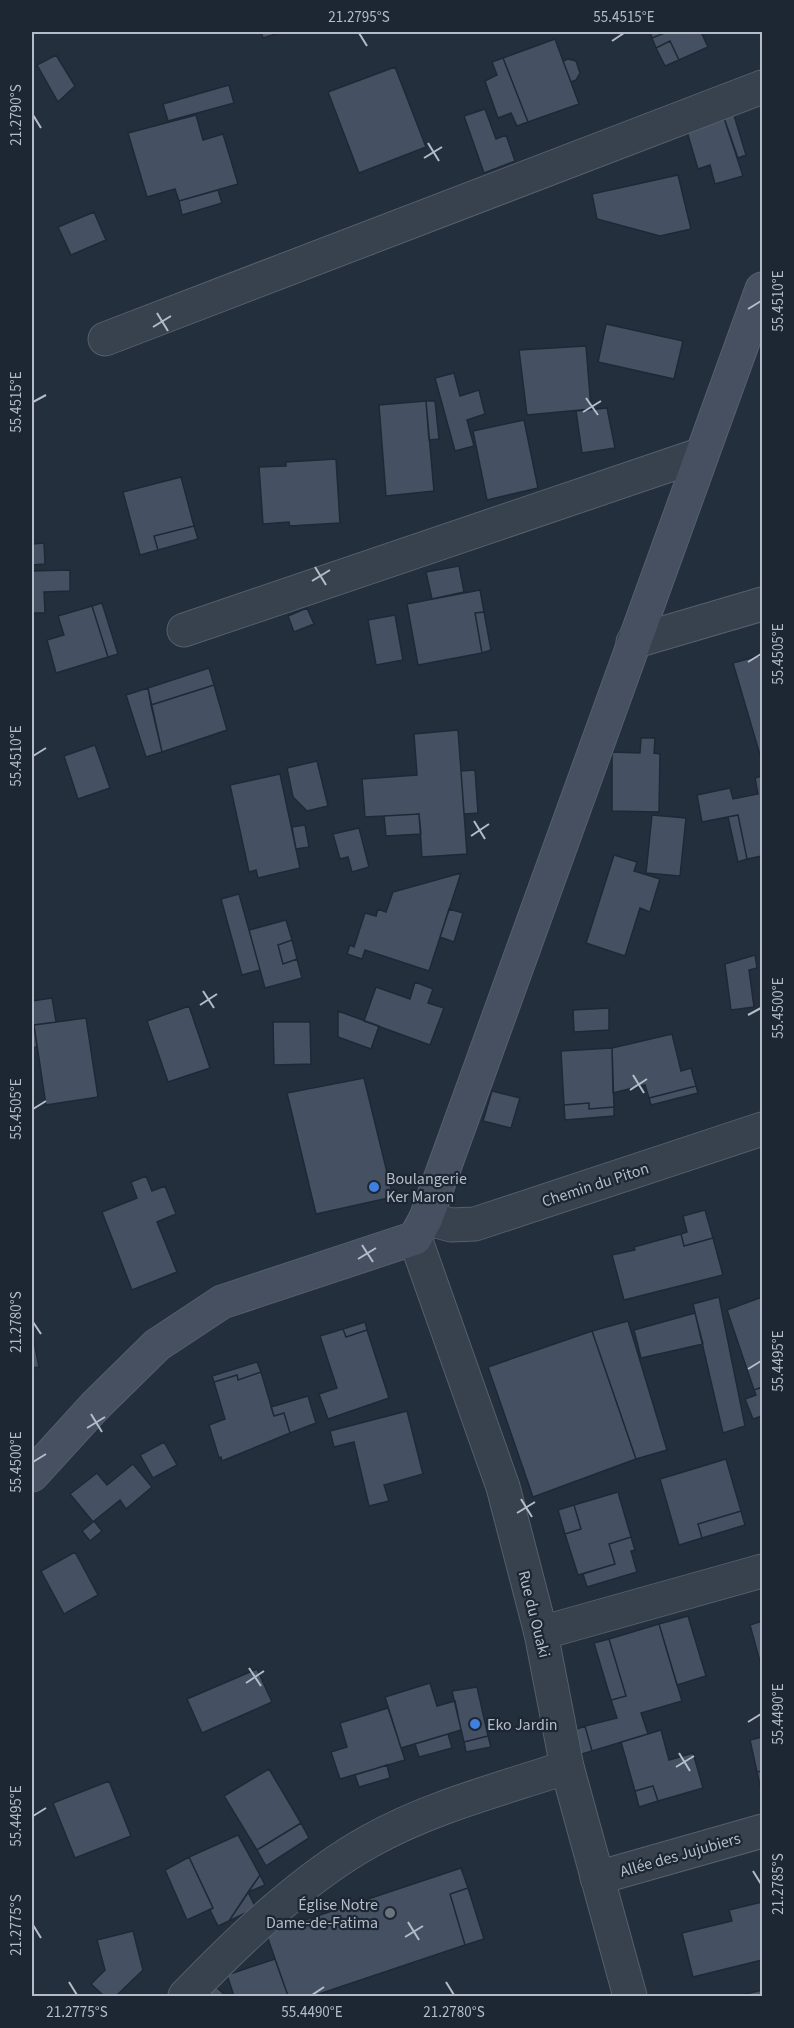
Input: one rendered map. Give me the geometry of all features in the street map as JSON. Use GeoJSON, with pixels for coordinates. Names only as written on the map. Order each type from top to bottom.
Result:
{"type":"FeatureCollection","features":[{"type":"Feature","properties":{"kind":"main road"},"geometry":{"type":"LineString","coordinates":[[32,1475],[95,1406],[157,1345],[222,1302],[421,1228],[762,289]]}},
{"type":"Feature","properties":{"kind":"street"},"geometry":{"type":"LineString","coordinates":[[105,339],[762,87]]}},
{"type":"Feature","properties":{"kind":"street"},"geometry":{"type":"LineString","coordinates":[[184,630],[702,454]]}},
{"type":"Feature","properties":{"kind":"street"},"geometry":{"type":"LineString","coordinates":[[633,642],[762,604]]}},
{"type":"Feature","properties":{"kind":"street","name":"Chemin du Piton"},"geometry":{"type":"LineString","coordinates":[[421,1228],[475,1224],[762,1129]]}},
{"type":"Feature","properties":{"kind":"street","name":"Rue du Ouaki"},"geometry":{"type":"LineString","coordinates":[[421,1228],[503,1487],[541,1633],[567,1767],[630,1996]]}},
{"type":"Feature","properties":{"kind":"street"},"geometry":{"type":"LineString","coordinates":[[541,1633],[762,1571]]}},
{"type":"Feature","properties":{"kind":"street"},"geometry":{"type":"LineString","coordinates":[[185,1996],[224,1956],[319,1873],[370,1840],[428,1814],[567,1767]]}},
{"type":"Feature","properties":{"kind":"street","name":"Allée des Jujubiers"},"geometry":{"type":"LineString","coordinates":[[597,1878],[762,1831]]}},
{"type":"Feature","properties":{"kind":"building"},"geometry":{"type":"Polygon","coordinates":[[[261,32],[282,32],[263,38],[261,32]]]}},
{"type":"Feature","properties":{"kind":"building"},"geometry":{"type":"Polygon","coordinates":[[[650,32],[667,32],[652,38],[650,32]]]}},
{"type":"Feature","properties":{"kind":"building"},"geometry":{"type":"Polygon","coordinates":[[[667,32],[701,32],[708,47],[679,60],[670,41],[656,48],[652,38],[667,32]]]}},
{"type":"Feature","properties":{"kind":"building"},"geometry":{"type":"Polygon","coordinates":[[[555,39],[579,104],[528,122],[503,58],[555,39]]]}},
{"type":"Feature","properties":{"kind":"building"},"geometry":{"type":"Polygon","coordinates":[[[670,41],[679,60],[665,66],[656,48],[670,41]]]}},
{"type":"Feature","properties":{"kind":"building"},"geometry":{"type":"Polygon","coordinates":[[[56,55],[75,86],[58,102],[37,65],[56,55]]]}},
{"type":"Feature","properties":{"kind":"building"},"geometry":{"type":"Polygon","coordinates":[[[503,58],[528,122],[517,126],[511,113],[498,118],[485,81],[497,75],[492,62],[503,58]]]}},
{"type":"Feature","properties":{"kind":"building"},"geometry":{"type":"Polygon","coordinates":[[[568,59],[576,61],[580,73],[576,80],[571,82],[563,61],[568,59]]]}},
{"type":"Feature","properties":{"kind":"building"},"geometry":{"type":"Polygon","coordinates":[[[395,67],[426,147],[359,173],[328,92],[395,67]]]}},
{"type":"Feature","properties":{"kind":"building"},"geometry":{"type":"Polygon","coordinates":[[[229,85],[234,103],[168,121],[163,104],[229,85]]]}},
{"type":"Feature","properties":{"kind":"building"},"geometry":{"type":"Polygon","coordinates":[[[485,109],[496,139],[506,135],[515,161],[484,173],[464,116],[485,109]]]}},
{"type":"Feature","properties":{"kind":"building"},"geometry":{"type":"Polygon","coordinates":[[[733,112],[746,155],[738,158],[723,115],[733,112]]]}},
{"type":"Feature","properties":{"kind":"building"},"geometry":{"type":"Polygon","coordinates":[[[196,115],[203,140],[223,134],[238,184],[179,201],[175,189],[147,197],[128,133],[196,115]]]}},
{"type":"Feature","properties":{"kind":"building"},"geometry":{"type":"Polygon","coordinates":[[[723,115],[743,176],[715,184],[710,165],[698,169],[685,125],[723,115]]]}},
{"type":"Feature","properties":{"kind":"building"},"geometry":{"type":"Polygon","coordinates":[[[678,175],[691,229],[660,236],[597,219],[592,194],[678,175]]]}},
{"type":"Feature","properties":{"kind":"building"},"geometry":{"type":"Polygon","coordinates":[[[218,190],[222,203],[182,215],[179,201],[218,190]]]}},
{"type":"Feature","properties":{"kind":"building"},"geometry":{"type":"Polygon","coordinates":[[[94,212],[106,240],[71,255],[58,227],[94,212]]]}},
{"type":"Feature","properties":{"kind":"building"},"geometry":{"type":"Polygon","coordinates":[[[606,324],[683,341],[674,379],[598,362],[606,324]]]}},
{"type":"Feature","properties":{"kind":"building"},"geometry":{"type":"Polygon","coordinates":[[[586,346],[591,409],[527,415],[519,350],[586,346]]]}},
{"type":"Feature","properties":{"kind":"building"},"geometry":{"type":"Polygon","coordinates":[[[454,373],[460,396],[479,390],[485,414],[467,420],[474,446],[455,451],[435,378],[454,373]]]}},
{"type":"Feature","properties":{"kind":"building"},"geometry":{"type":"Polygon","coordinates":[[[426,401],[435,401],[439,439],[429,440],[426,401]]]}},
{"type":"Feature","properties":{"kind":"building"},"geometry":{"type":"Polygon","coordinates":[[[426,401],[434,491],[386,496],[379,405],[426,401]]]}},
{"type":"Feature","properties":{"kind":"building"},"geometry":{"type":"Polygon","coordinates":[[[607,408],[615,448],[582,453],[576,411],[607,408]]]}},
{"type":"Feature","properties":{"kind":"building"},"geometry":{"type":"Polygon","coordinates":[[[524,420],[538,488],[487,500],[473,431],[524,420]]]}},
{"type":"Feature","properties":{"kind":"building"},"geometry":{"type":"Polygon","coordinates":[[[336,459],[340,523],[290,526],[289,522],[263,524],[259,467],[286,466],[286,462],[336,459]]]}},
{"type":"Feature","properties":{"kind":"building"},"geometry":{"type":"Polygon","coordinates":[[[181,477],[194,526],[154,536],[158,550],[140,555],[123,492],[181,477]]]}},
{"type":"Feature","properties":{"kind":"building"},"geometry":{"type":"Polygon","coordinates":[[[194,526],[198,539],[158,550],[154,536],[194,526]]]}},
{"type":"Feature","properties":{"kind":"building"},"geometry":{"type":"Polygon","coordinates":[[[44,543],[45,564],[32,565],[32,544],[44,543]]]}},
{"type":"Feature","properties":{"kind":"building"},"geometry":{"type":"Polygon","coordinates":[[[459,566],[464,592],[432,599],[426,572],[459,566]]]}},
{"type":"Feature","properties":{"kind":"building"},"geometry":{"type":"Polygon","coordinates":[[[70,570],[70,591],[44,592],[45,613],[32,613],[32,571],[70,570]]]}},
{"type":"Feature","properties":{"kind":"building"},"geometry":{"type":"Polygon","coordinates":[[[480,590],[484,612],[475,613],[482,653],[418,665],[407,604],[480,590]]]}},
{"type":"Feature","properties":{"kind":"building"},"geometry":{"type":"Polygon","coordinates":[[[102,603],[118,654],[108,657],[92,606],[102,603]]]}},
{"type":"Feature","properties":{"kind":"building"},"geometry":{"type":"Polygon","coordinates":[[[92,606],[108,657],[56,673],[47,640],[64,635],[58,616],[92,606]]]}},
{"type":"Feature","properties":{"kind":"building"},"geometry":{"type":"Polygon","coordinates":[[[307,608],[314,624],[294,632],[288,616],[307,608]]]}},
{"type":"Feature","properties":{"kind":"building"},"geometry":{"type":"Polygon","coordinates":[[[484,612],[491,650],[482,653],[475,613],[484,612]]]}},
{"type":"Feature","properties":{"kind":"building"},"geometry":{"type":"Polygon","coordinates":[[[395,615],[403,660],[376,665],[368,620],[395,615]]]}},
{"type":"Feature","properties":{"kind":"building"},"geometry":{"type":"Polygon","coordinates":[[[762,655],[762,754],[760,755],[733,663],[762,655]]]}},
{"type":"Feature","properties":{"kind":"building"},"geometry":{"type":"Polygon","coordinates":[[[209,668],[214,685],[151,705],[148,688],[209,668]]]}},
{"type":"Feature","properties":{"kind":"building"},"geometry":{"type":"Polygon","coordinates":[[[214,685],[227,730],[162,752],[151,705],[214,685]]]}},
{"type":"Feature","properties":{"kind":"building"},"geometry":{"type":"Polygon","coordinates":[[[148,688],[162,752],[146,757],[126,695],[148,688]]]}},
{"type":"Feature","properties":{"kind":"building"},"geometry":{"type":"Polygon","coordinates":[[[458,730],[467,854],[422,857],[419,814],[365,817],[362,779],[417,775],[414,734],[458,730]]]}},
{"type":"Feature","properties":{"kind":"building"},"geometry":{"type":"Polygon","coordinates":[[[641,738],[655,738],[654,753],[660,754],[659,812],[612,811],[612,752],[640,753],[641,738]]]}},
{"type":"Feature","properties":{"kind":"building"},"geometry":{"type":"Polygon","coordinates":[[[95,745],[110,788],[78,799],[64,756],[95,745]]]}},
{"type":"Feature","properties":{"kind":"building"},"geometry":{"type":"Polygon","coordinates":[[[317,761],[328,806],[307,811],[293,797],[287,768],[317,761]]]}},
{"type":"Feature","properties":{"kind":"building"},"geometry":{"type":"Polygon","coordinates":[[[475,770],[478,813],[464,814],[461,771],[475,770]]]}},
{"type":"Feature","properties":{"kind":"building"},"geometry":{"type":"Polygon","coordinates":[[[280,774],[300,868],[258,878],[256,870],[249,872],[230,785],[280,774]]]}},
{"type":"Feature","properties":{"kind":"building"},"geometry":{"type":"Polygon","coordinates":[[[762,776],[762,856],[747,859],[738,815],[702,822],[697,795],[730,788],[733,799],[758,794],[755,778],[762,776]]]}},
{"type":"Feature","properties":{"kind":"building"},"geometry":{"type":"Polygon","coordinates":[[[419,814],[421,834],[386,836],[384,816],[419,814]]]}},
{"type":"Feature","properties":{"kind":"building"},"geometry":{"type":"Polygon","coordinates":[[[652,815],[686,818],[680,876],[646,873],[652,815]]]}},
{"type":"Feature","properties":{"kind":"building"},"geometry":{"type":"Polygon","coordinates":[[[738,815],[747,859],[738,862],[728,817],[738,815]]]}},
{"type":"Feature","properties":{"kind":"building"},"geometry":{"type":"Polygon","coordinates":[[[305,825],[309,847],[296,849],[292,827],[305,825]]]}},
{"type":"Feature","properties":{"kind":"building"},"geometry":{"type":"Polygon","coordinates":[[[359,828],[369,867],[352,872],[348,857],[340,859],[333,834],[359,828]]]}},
{"type":"Feature","properties":{"kind":"building"},"geometry":{"type":"Polygon","coordinates":[[[614,855],[637,862],[634,871],[660,879],[650,912],[640,908],[625,956],[586,943],[614,855]]]}},
{"type":"Feature","properties":{"kind":"building"},"geometry":{"type":"Polygon","coordinates":[[[461,873],[429,971],[365,950],[362,959],[347,954],[350,945],[354,947],[365,913],[376,916],[378,909],[386,912],[393,892],[461,873]]]}},
{"type":"Feature","properties":{"kind":"building"},"geometry":{"type":"Polygon","coordinates":[[[239,894],[260,970],[242,975],[221,899],[239,894]]]}},
{"type":"Feature","properties":{"kind":"building"},"geometry":{"type":"Polygon","coordinates":[[[449,909],[463,913],[454,942],[440,937],[449,909]]]}},
{"type":"Feature","properties":{"kind":"building"},"geometry":{"type":"Polygon","coordinates":[[[286,920],[292,940],[278,945],[283,964],[297,959],[302,978],[265,988],[249,930],[286,920]]]}},
{"type":"Feature","properties":{"kind":"building"},"geometry":{"type":"Polygon","coordinates":[[[292,940],[297,959],[283,964],[278,945],[292,940]]]}},
{"type":"Feature","properties":{"kind":"building"},"geometry":{"type":"Polygon","coordinates":[[[755,955],[757,968],[749,970],[754,1007],[731,1010],[725,964],[755,955]]]}},
{"type":"Feature","properties":{"kind":"building"},"geometry":{"type":"Polygon","coordinates":[[[415,982],[433,989],[428,1003],[444,1008],[430,1045],[364,1021],[376,987],[410,999],[415,982]]]}},
{"type":"Feature","properties":{"kind":"building"},"geometry":{"type":"Polygon","coordinates":[[[52,998],[56,1022],[34,1025],[37,1047],[32,1048],[32,1001],[52,998]]]}},
{"type":"Feature","properties":{"kind":"building"},"geometry":{"type":"Polygon","coordinates":[[[189,1006],[210,1068],[168,1082],[147,1021],[189,1006]]]}},
{"type":"Feature","properties":{"kind":"building"},"geometry":{"type":"Polygon","coordinates":[[[609,1008],[609,1030],[574,1032],[573,1010],[609,1008]]]}},
{"type":"Feature","properties":{"kind":"building"},"geometry":{"type":"Polygon","coordinates":[[[338,1011],[379,1026],[371,1049],[338,1037],[338,1011]]]}},
{"type":"Feature","properties":{"kind":"building"},"geometry":{"type":"Polygon","coordinates":[[[86,1018],[98,1097],[46,1105],[34,1025],[86,1018]]]}},
{"type":"Feature","properties":{"kind":"building"},"geometry":{"type":"Polygon","coordinates":[[[273,1022],[310,1022],[311,1064],[274,1065],[273,1022]]]}},
{"type":"Feature","properties":{"kind":"building"},"geometry":{"type":"Polygon","coordinates":[[[672,1034],[681,1071],[691,1068],[696,1086],[649,1098],[645,1085],[613,1093],[612,1048],[672,1034]]]}},
{"type":"Feature","properties":{"kind":"building"},"geometry":{"type":"Polygon","coordinates":[[[612,1048],[614,1107],[589,1109],[589,1103],[564,1105],[561,1051],[612,1048]]]}},
{"type":"Feature","properties":{"kind":"building"},"geometry":{"type":"Polygon","coordinates":[[[364,1078],[393,1197],[316,1214],[287,1093],[364,1078]]]}},
{"type":"Feature","properties":{"kind":"building"},"geometry":{"type":"Polygon","coordinates":[[[696,1086],[698,1093],[651,1105],[649,1098],[696,1086]]]}},
{"type":"Feature","properties":{"kind":"building"},"geometry":{"type":"Polygon","coordinates":[[[492,1091],[520,1098],[511,1128],[483,1121],[492,1091]]]}},
{"type":"Feature","properties":{"kind":"building"},"geometry":{"type":"Polygon","coordinates":[[[589,1103],[589,1109],[614,1107],[614,1116],[565,1120],[564,1105],[589,1103]]]}},
{"type":"Feature","properties":{"kind":"building"},"geometry":{"type":"Polygon","coordinates":[[[146,1176],[152,1191],[165,1186],[176,1214],[157,1222],[177,1272],[132,1290],[102,1212],[137,1198],[131,1182],[146,1176]]]}},
{"type":"Feature","properties":{"kind":"building"},"geometry":{"type":"Polygon","coordinates":[[[705,1210],[713,1238],[684,1246],[681,1234],[687,1232],[683,1216],[705,1210]]]}},
{"type":"Feature","properties":{"kind":"building"},"geometry":{"type":"Polygon","coordinates":[[[681,1234],[684,1246],[713,1238],[723,1275],[624,1300],[612,1255],[635,1250],[634,1247],[681,1234]]]}},
{"type":"Feature","properties":{"kind":"building"},"geometry":{"type":"Polygon","coordinates":[[[719,1297],[745,1426],[723,1433],[693,1304],[719,1297]]]}},
{"type":"Feature","properties":{"kind":"building"},"geometry":{"type":"Polygon","coordinates":[[[762,1297],[762,1387],[754,1390],[727,1310],[762,1297]]]}},
{"type":"Feature","properties":{"kind":"building"},"geometry":{"type":"Polygon","coordinates":[[[695,1313],[703,1344],[641,1358],[634,1330],[695,1313]]]}},
{"type":"Feature","properties":{"kind":"building"},"geometry":{"type":"Polygon","coordinates":[[[628,1321],[667,1450],[636,1459],[592,1331],[628,1321]]]}},
{"type":"Feature","properties":{"kind":"building"},"geometry":{"type":"Polygon","coordinates":[[[365,1322],[367,1330],[346,1337],[343,1329],[365,1322]]]}},
{"type":"Feature","properties":{"kind":"building"},"geometry":{"type":"Polygon","coordinates":[[[343,1329],[346,1337],[367,1330],[389,1398],[328,1419],[319,1394],[337,1388],[320,1336],[343,1329]]]}},
{"type":"Feature","properties":{"kind":"building"},"geometry":{"type":"Polygon","coordinates":[[[32,1331],[39,1367],[32,1368],[32,1331]]]}},
{"type":"Feature","properties":{"kind":"building"},"geometry":{"type":"Polygon","coordinates":[[[592,1331],[636,1459],[533,1497],[488,1367],[592,1331]]]}},
{"type":"Feature","properties":{"kind":"building"},"geometry":{"type":"Polygon","coordinates":[[[257,1362],[261,1372],[238,1380],[237,1375],[214,1382],[212,1376],[257,1362]]]}},
{"type":"Feature","properties":{"kind":"building"},"geometry":{"type":"Polygon","coordinates":[[[261,1372],[274,1416],[284,1413],[290,1433],[222,1461],[221,1457],[219,1458],[209,1425],[225,1419],[214,1382],[237,1375],[238,1380],[261,1372]]]}},
{"type":"Feature","properties":{"kind":"building"},"geometry":{"type":"Polygon","coordinates":[[[762,1387],[762,1416],[753,1419],[745,1399],[756,1395],[754,1390],[762,1387]]]}},
{"type":"Feature","properties":{"kind":"building"},"geometry":{"type":"Polygon","coordinates":[[[308,1396],[316,1423],[290,1433],[284,1413],[274,1416],[271,1407],[308,1396]]]}},
{"type":"Feature","properties":{"kind":"building"},"geometry":{"type":"Polygon","coordinates":[[[407,1411],[423,1474],[384,1485],[389,1501],[369,1506],[354,1442],[334,1447],[330,1431],[407,1411]]]}},
{"type":"Feature","properties":{"kind":"building"},"geometry":{"type":"Polygon","coordinates":[[[164,1442],[177,1465],[153,1478],[140,1455],[164,1442]]]}},
{"type":"Feature","properties":{"kind":"building"},"geometry":{"type":"Polygon","coordinates":[[[726,1459],[741,1511],[698,1524],[702,1538],[679,1545],[660,1479],[726,1459]]]}},
{"type":"Feature","properties":{"kind":"building"},"geometry":{"type":"Polygon","coordinates":[[[133,1464],[152,1487],[126,1509],[120,1500],[94,1521],[102,1531],[90,1541],[82,1531],[93,1522],[70,1494],[97,1473],[107,1485],[133,1464]]]}},
{"type":"Feature","properties":{"kind":"building"},"geometry":{"type":"Polygon","coordinates":[[[618,1492],[631,1537],[609,1544],[615,1564],[578,1575],[565,1534],[581,1529],[574,1505],[618,1492]]]}},
{"type":"Feature","properties":{"kind":"building"},"geometry":{"type":"Polygon","coordinates":[[[574,1505],[581,1529],[565,1534],[558,1510],[574,1505]]]}},
{"type":"Feature","properties":{"kind":"building"},"geometry":{"type":"Polygon","coordinates":[[[741,1511],[745,1525],[702,1538],[698,1524],[741,1511]]]}},
{"type":"Feature","properties":{"kind":"building"},"geometry":{"type":"Polygon","coordinates":[[[631,1537],[635,1550],[631,1551],[637,1572],[587,1587],[583,1574],[615,1564],[609,1544],[631,1537]]]}},
{"type":"Feature","properties":{"kind":"building"},"geometry":{"type":"Polygon","coordinates":[[[75,1552],[98,1595],[64,1614],[41,1571],[75,1552]]]}},
{"type":"Feature","properties":{"kind":"building"},"geometry":{"type":"Polygon","coordinates":[[[688,1616],[706,1676],[677,1685],[659,1624],[688,1616]]]}},
{"type":"Feature","properties":{"kind":"building"},"geometry":{"type":"Polygon","coordinates":[[[762,1621],[762,1669],[750,1625],[762,1621]]]}},
{"type":"Feature","properties":{"kind":"building"},"geometry":{"type":"Polygon","coordinates":[[[659,1624],[682,1701],[641,1713],[648,1734],[592,1751],[585,1726],[617,1718],[611,1700],[626,1696],[609,1639],[659,1624]]]}},
{"type":"Feature","properties":{"kind":"building"},"geometry":{"type":"Polygon","coordinates":[[[609,1639],[626,1696],[611,1700],[594,1643],[609,1639]]]}},
{"type":"Feature","properties":{"kind":"building"},"geometry":{"type":"Polygon","coordinates":[[[257,1669],[272,1702],[202,1733],[187,1699],[257,1669]]]}},
{"type":"Feature","properties":{"kind":"building"},"geometry":{"type":"Polygon","coordinates":[[[430,1683],[437,1706],[455,1701],[461,1730],[401,1748],[385,1697],[430,1683]]]}},
{"type":"Feature","properties":{"kind":"building"},"geometry":{"type":"Polygon","coordinates":[[[477,1687],[488,1736],[464,1742],[452,1691],[477,1687]]]}},
{"type":"Feature","properties":{"kind":"building"},"geometry":{"type":"Polygon","coordinates":[[[388,1708],[405,1760],[340,1779],[331,1752],[347,1747],[340,1723],[388,1708]]]}},
{"type":"Feature","properties":{"kind":"building"},"geometry":{"type":"Polygon","coordinates":[[[585,1726],[592,1751],[575,1756],[569,1732],[585,1726]]]}},
{"type":"Feature","properties":{"kind":"building"},"geometry":{"type":"Polygon","coordinates":[[[661,1730],[669,1760],[693,1753],[703,1788],[658,1801],[653,1786],[635,1791],[621,1742],[661,1730]]]}},
{"type":"Feature","properties":{"kind":"building"},"geometry":{"type":"Polygon","coordinates":[[[448,1734],[452,1748],[419,1757],[415,1744],[448,1734]]]}},
{"type":"Feature","properties":{"kind":"building"},"geometry":{"type":"Polygon","coordinates":[[[488,1736],[491,1747],[466,1752],[464,1742],[488,1736]]]}},
{"type":"Feature","properties":{"kind":"building"},"geometry":{"type":"Polygon","coordinates":[[[762,1737],[762,1771],[757,1772],[750,1740],[762,1737]]]}},
{"type":"Feature","properties":{"kind":"building"},"geometry":{"type":"Polygon","coordinates":[[[387,1765],[390,1778],[359,1787],[355,1775],[387,1765]]]}},
{"type":"Feature","properties":{"kind":"building"},"geometry":{"type":"Polygon","coordinates":[[[269,1769],[301,1823],[257,1850],[224,1796],[269,1769]]]}},
{"type":"Feature","properties":{"kind":"building"},"geometry":{"type":"Polygon","coordinates":[[[762,1771],[762,1794],[757,1772],[762,1771]]]}},
{"type":"Feature","properties":{"kind":"building"},"geometry":{"type":"Polygon","coordinates":[[[109,1781],[131,1836],[75,1858],[53,1803],[109,1781]]]}},
{"type":"Feature","properties":{"kind":"building"},"geometry":{"type":"Polygon","coordinates":[[[653,1786],[658,1801],[639,1807],[635,1791],[653,1786]]]}},
{"type":"Feature","properties":{"kind":"building"},"geometry":{"type":"Polygon","coordinates":[[[301,1823],[309,1838],[266,1866],[257,1850],[301,1823]]]}},
{"type":"Feature","properties":{"kind":"building"},"geometry":{"type":"Polygon","coordinates":[[[238,1835],[260,1875],[229,1921],[218,1926],[210,1910],[213,1908],[189,1857],[238,1835]]]}},
{"type":"Feature","properties":{"kind":"building"},"geometry":{"type":"Polygon","coordinates":[[[189,1857],[213,1908],[187,1920],[165,1870],[189,1857]]]}},
{"type":"Feature","properties":{"kind":"building","name":"Église Notre Dame-de-Fatima"},"geometry":{"type":"Polygon","coordinates":[[[461,1868],[468,1888],[450,1894],[465,1945],[313,1996],[288,1996],[266,1933],[461,1868]]]}},
{"type":"Feature","properties":{"kind":"building"},"geometry":{"type":"Polygon","coordinates":[[[260,1875],[265,1885],[248,1892],[260,1875]]]}},
{"type":"Feature","properties":{"kind":"building"},"geometry":{"type":"Polygon","coordinates":[[[468,1888],[484,1939],[465,1945],[450,1894],[468,1888]]]}},
{"type":"Feature","properties":{"kind":"building"},"geometry":{"type":"Polygon","coordinates":[[[248,1892],[256,1908],[229,1921],[248,1892]]]}},
{"type":"Feature","properties":{"kind":"building"},"geometry":{"type":"Polygon","coordinates":[[[762,1902],[762,1960],[693,1977],[682,1933],[732,1921],[729,1910],[762,1902]]]}},
{"type":"Feature","properties":{"kind":"building"},"geometry":{"type":"Polygon","coordinates":[[[133,1931],[143,1970],[116,1996],[104,1996],[91,1984],[105,1970],[97,1940],[133,1931]]]}},
{"type":"Feature","properties":{"kind":"building"},"geometry":{"type":"Polygon","coordinates":[[[275,1959],[288,1996],[234,1996],[227,1975],[275,1959]]]}},
{"type":"Feature","properties":{"kind":"building"},"geometry":{"type":"Polygon","coordinates":[[[214,1985],[226,1996],[202,1996],[214,1985]]]}},
{"type":"Feature","properties":{"kind":"building"},"geometry":{"type":"Polygon","coordinates":[[[762,1990],[762,1996],[738,1996],[762,1990]]]}},
{"type":"Feature","properties":{"kind":"place","name":"Boulangerie Ker Maron"},"geometry":{"type":"Point","coordinates":[374,1187]}},
{"type":"Feature","properties":{"kind":"place","name":"Eko Jardin"},"geometry":{"type":"Point","coordinates":[475,1724]}},
{"type":"Feature","properties":{"kind":"place","name":"Église Notre Dame-de-Fatima"},"geometry":{"type":"Point","coordinates":[390,1913]}}]}
